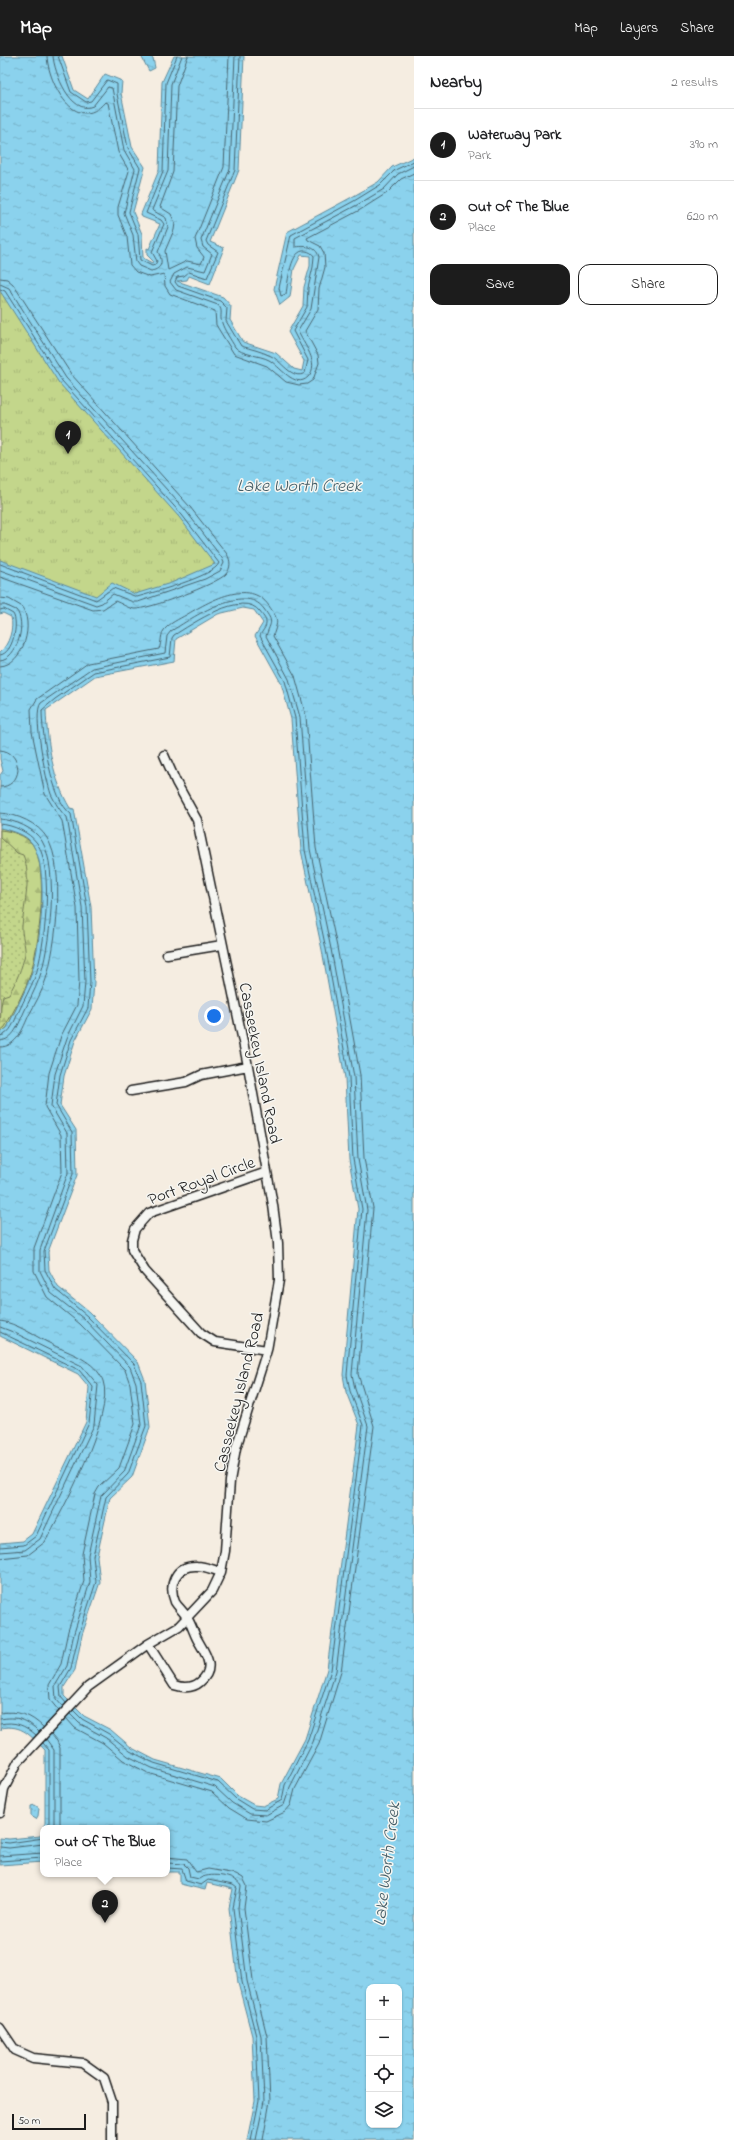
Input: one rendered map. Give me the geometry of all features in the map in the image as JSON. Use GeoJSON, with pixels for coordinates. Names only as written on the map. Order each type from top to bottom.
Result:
{"type":"FeatureCollection","features":[{"type":"Feature","properties":{"kind":"street","name":"Casseekey Island Road"},"geometry":{"type":"LineString","coordinates":[[0,1812],[8,1778],[18,1762],[88,1687],[148,1644],[179,1626],[212,1591],[220,1572],[225,1551],[230,1481],[236,1448],[268,1350],[279,1273],[278,1243],[267,1172],[248,1066],[197,820],[176,782],[164,755]]}},
{"type":"Feature","properties":{"kind":"street"},"geometry":{"type":"LineString","coordinates":[[167,954],[222,945]]}},
{"type":"Feature","properties":{"kind":"street"},"geometry":{"type":"LineString","coordinates":[[131,1091],[186,1082],[201,1075],[248,1066]]}},
{"type":"Feature","properties":{"kind":"street","name":"Port Royal Circle"},"geometry":{"type":"LineString","coordinates":[[267,1172],[149,1213],[135,1229],[132,1240],[132,1250],[145,1271],[200,1333],[214,1342],[268,1350]]}},
{"type":"Feature","properties":{"kind":"street"},"geometry":{"type":"LineString","coordinates":[[148,1644],[174,1685],[188,1688],[197,1684],[204,1678],[209,1666],[206,1652],[197,1639],[187,1617],[176,1604],[171,1588],[175,1576],[184,1568],[196,1566],[220,1572]]}},
{"type":"Feature","properties":{"kind":"street"},"geometry":{"type":"LineString","coordinates":[[0,2028],[15,2050],[33,2058],[83,2063],[104,2078],[112,2102],[112,2140]]}},
{"type":"Feature","properties":{"kind":"green space"},"geometry":{"type":"Polygon","coordinates":[[[0,280],[216,540],[213,576],[169,591],[77,600],[0,564],[0,280]]]}},
{"type":"Feature","properties":{"kind":"green space"},"geometry":{"type":"Polygon","coordinates":[[[0,828],[22,835],[28,839],[35,849],[40,865],[42,904],[38,945],[31,975],[7,1028],[0,1033],[0,828]]]}},
{"type":"Feature","properties":{"kind":"green space"},"geometry":{"type":"Polygon","coordinates":[[[0,830],[18,834],[33,845],[38,857],[41,872],[41,909],[37,946],[28,982],[5,1027],[0,1031],[3,996],[9,994],[12,989],[25,954],[22,929],[27,890],[27,872],[23,855],[17,853],[0,837],[0,830]]]}},
{"type":"Feature","properties":{"kind":"water","name":"Lake Worth Creek"},"geometry":{"type":"Polygon","coordinates":[[[0,56],[62,56],[74,90],[88,99],[105,74],[122,81],[121,93],[132,147],[145,167],[133,212],[142,234],[143,258],[152,263],[153,261],[147,255],[147,248],[149,249],[160,224],[142,217],[141,214],[159,170],[162,82],[174,56],[244,56],[239,170],[210,242],[224,248],[210,284],[189,276],[187,280],[177,281],[223,297],[231,306],[230,320],[243,342],[276,353],[294,369],[302,371],[304,361],[288,332],[303,306],[304,287],[310,266],[310,256],[301,255],[294,269],[290,297],[280,305],[274,289],[287,232],[378,182],[392,167],[414,157],[414,2140],[247,2140],[255,2101],[252,2036],[238,1983],[229,1908],[233,1889],[207,1883],[205,1890],[180,1884],[180,1872],[170,1872],[170,1825],[45,1825],[45,1750],[26,1732],[9,1727],[1,1728],[0,1731],[0,1543],[23,1541],[32,1534],[86,1422],[89,1387],[78,1374],[0,1336],[0,1033],[7,1028],[31,975],[38,945],[42,904],[42,884],[40,865],[35,849],[28,839],[15,832],[0,828],[0,775],[3,771],[0,759],[0,652],[8,641],[12,621],[11,617],[3,613],[0,614],[0,560],[96,596],[112,583],[135,594],[171,583],[215,564],[179,517],[59,383],[0,291],[0,56]],[[243,608],[218,614],[176,639],[174,661],[95,676],[46,710],[48,735],[55,773],[64,797],[70,808],[74,809],[91,907],[94,982],[92,1009],[75,1041],[64,1076],[60,1105],[76,1130],[77,1175],[48,1252],[49,1270],[58,1287],[89,1312],[138,1362],[145,1380],[150,1427],[132,1477],[110,1498],[97,1556],[100,1582],[82,1635],[75,1670],[64,1687],[64,1696],[84,1716],[111,1730],[132,1748],[155,1760],[221,1779],[238,1796],[254,1805],[263,1806],[278,1799],[281,1784],[305,1739],[327,1669],[359,1425],[346,1392],[343,1375],[358,1209],[349,1160],[345,1078],[322,950],[301,850],[291,719],[281,683],[255,636],[263,623],[254,610],[243,608]]]}},
{"type":"Feature","properties":{"kind":"water"},"geometry":{"type":"Polygon","coordinates":[[[141,56],[153,58],[155,68],[149,71],[141,56]]]}},
{"type":"Feature","properties":{"kind":"water"},"geometry":{"type":"Polygon","coordinates":[[[35,1805],[39,1808],[36,1819],[31,1816],[31,1806],[35,1805]]]}},
{"type":"Feature","properties":{"kind":"water"},"geometry":{"type":"Polygon","coordinates":[[[40,1836],[40,1862],[0,1865],[0,1838],[9,1839],[40,1836]]]}},
{"type":"Feature","properties":{"kind":"place","name":"Waterway Park"},"geometry":{"type":"Point","coordinates":[68,454]}},
{"type":"Feature","properties":{"kind":"place","name":"Out Of The Blue"},"geometry":{"type":"Point","coordinates":[105,1923]}}]}
